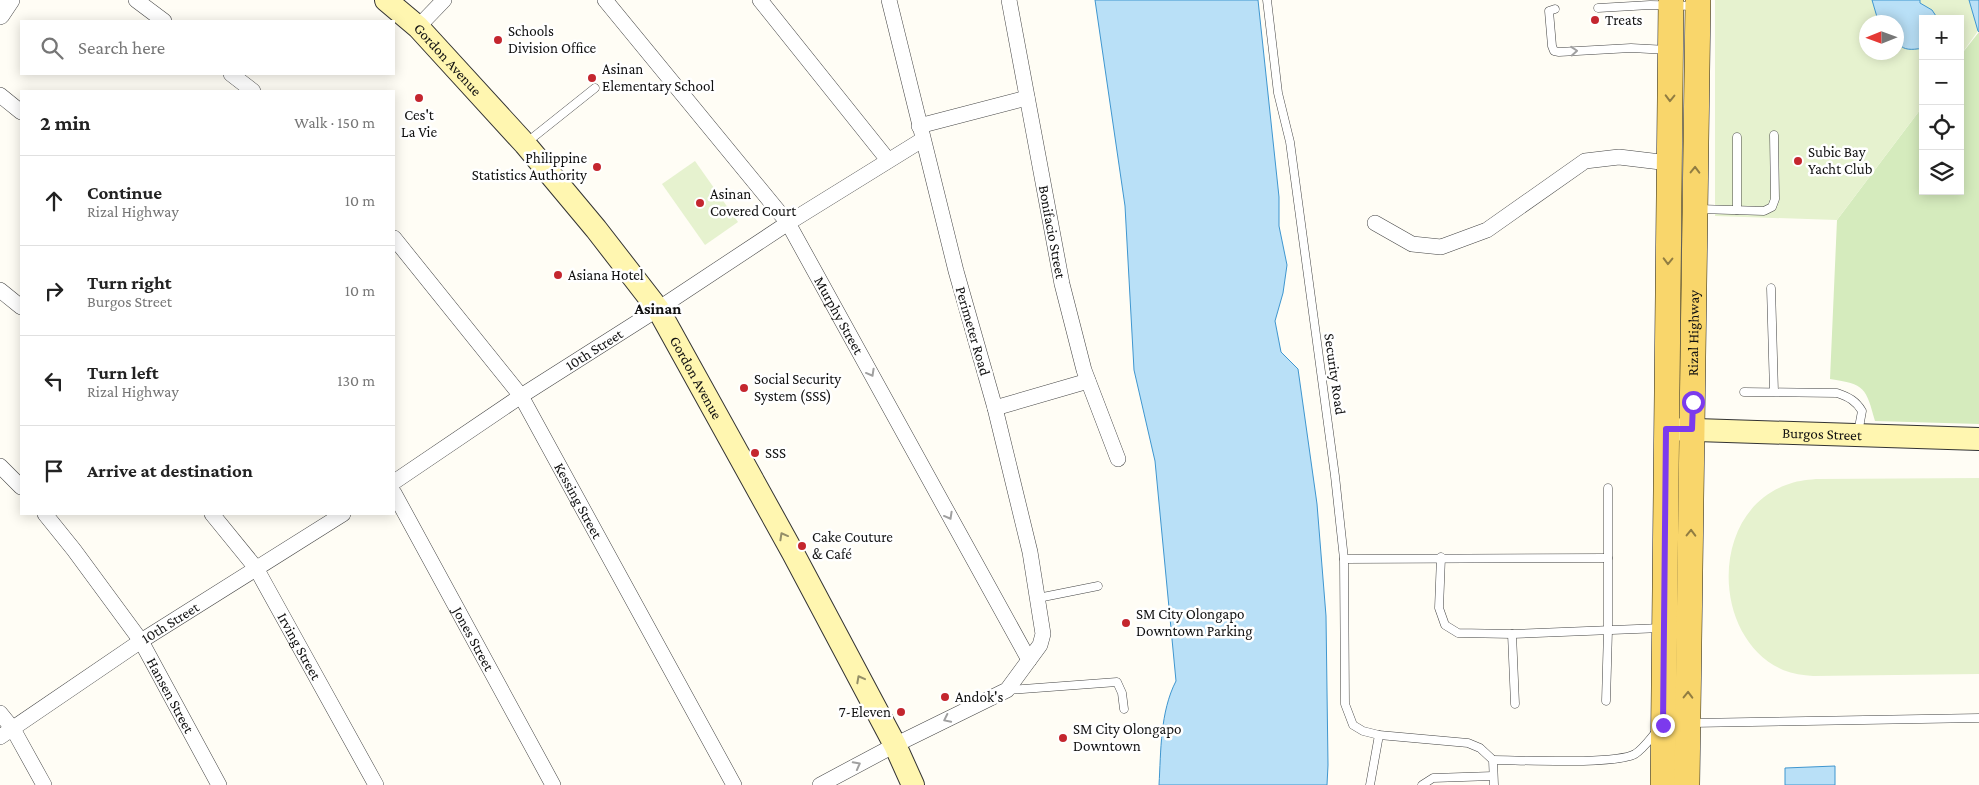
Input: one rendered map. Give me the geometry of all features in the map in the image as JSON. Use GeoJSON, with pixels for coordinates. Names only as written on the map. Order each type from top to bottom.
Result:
{"type":"FeatureCollection","features":[{"type":"Feature","properties":{"kind":"main road","name":"Gordon Avenue"},"geometry":{"type":"LineString","coordinates":[[386,0],[418,26],[525,144],[596,228],[658,309],[793,553],[895,745],[913,785]]}},
{"type":"Feature","properties":{"kind":"main road","name":"Rizal Highway"},"geometry":{"type":"LineString","coordinates":[[1663,785],[1671,3]]}},
{"type":"Feature","properties":{"kind":"main road","name":"Rizal Highway"},"geometry":{"type":"LineString","coordinates":[[1687,785],[1698,3]]}},
{"type":"Feature","properties":{"kind":"main road","name":"Burgos Street"},"geometry":{"type":"LineString","coordinates":[[1666,429],[1979,439]]}},
{"type":"Feature","properties":{"kind":"street"},"geometry":{"type":"LineString","coordinates":[[0,16],[10,0]]}},
{"type":"Feature","properties":{"kind":"street"},"geometry":{"type":"LineString","coordinates":[[136,0],[163,20]]}},
{"type":"Feature","properties":{"kind":"street"},"geometry":{"type":"LineString","coordinates":[[418,26],[444,0]]}},
{"type":"Feature","properties":{"kind":"street","name":"Murphy Street"},"geometry":{"type":"LineString","coordinates":[[606,0],[788,224],[1029,660]]}},
{"type":"Feature","properties":{"kind":"street"},"geometry":{"type":"LineString","coordinates":[[760,0],[888,160]]}},
{"type":"Feature","properties":{"kind":"street","name":"Perimeter Road"},"geometry":{"type":"LineString","coordinates":[[889,0],[956,271],[995,408],[1030,552],[1038,598],[1043,634],[1040,645],[1007,690]]}},
{"type":"Feature","properties":{"kind":"street","name":"Bonifacio Street"},"geometry":{"type":"LineString","coordinates":[[1009,0],[1062,284],[1088,382],[1118,459]]}},
{"type":"Feature","properties":{"kind":"street"},"geometry":{"type":"LineString","coordinates":[[232,75],[253,90]]}},
{"type":"Feature","properties":{"kind":"street"},"geometry":{"type":"LineString","coordinates":[[0,95],[20,111]]}},
{"type":"Feature","properties":{"kind":"street","name":"10th Street"},"geometry":{"type":"LineString","coordinates":[[395,481],[521,396],[888,160],[921,133],[1027,98]]}},
{"type":"Feature","properties":{"kind":"street"},"geometry":{"type":"LineString","coordinates":[[1375,224],[1412,244],[1441,247],[1487,230],[1585,161],[1618,157],[1669,163]]}},
{"type":"Feature","properties":{"kind":"street","name":"Kessing Street"},"geometry":{"type":"LineString","coordinates":[[395,239],[521,396],[734,785]]}},
{"type":"Feature","properties":{"kind":"street"},"geometry":{"type":"LineString","coordinates":[[0,290],[20,306]]}},
{"type":"Feature","properties":{"kind":"street"},"geometry":{"type":"LineString","coordinates":[[995,408],[1088,382]]}},
{"type":"Feature","properties":{"kind":"street"},"geometry":{"type":"LineString","coordinates":[[0,466],[20,486]]}},
{"type":"Feature","properties":{"kind":"street","name":"Jones Street"},"geometry":{"type":"LineString","coordinates":[[395,495],[553,785]]}},
{"type":"Feature","properties":{"kind":"street","name":"Hansen Street"},"geometry":{"type":"LineString","coordinates":[[46,515],[141,641],[219,785]]}},
{"type":"Feature","properties":{"kind":"street","name":"Irving Street"},"geometry":{"type":"LineString","coordinates":[[213,515],[256,568],[376,785]]}},
{"type":"Feature","properties":{"kind":"street","name":"10th Street"},"geometry":{"type":"LineString","coordinates":[[6,733],[141,641],[341,515]]}},
{"type":"Feature","properties":{"kind":"street"},"geometry":{"type":"LineString","coordinates":[[820,785],[895,745],[1007,690]]}},
{"type":"Feature","properties":{"kind":"street"},"geometry":{"type":"LineString","coordinates":[[0,713],[6,733],[44,785]]}},
{"type":"Feature","properties":{"kind":"lane","name":"Security Road"},"geometry":{"type":"LineString","coordinates":[[1267,0],[1278,93],[1292,162],[1336,476],[1344,558],[1345,704],[1348,716],[1353,725],[1363,731],[1379,735],[1458,740],[1480,748],[1493,760]]}},
{"type":"Feature","properties":{"kind":"lane"},"geometry":{"type":"LineString","coordinates":[[1598,8],[1630,3],[1698,3]]}},
{"type":"Feature","properties":{"kind":"lane"},"geometry":{"type":"LineString","coordinates":[[1555,9],[1549,11],[1554,51],[1631,48],[1670,50]]}},
{"type":"Feature","properties":{"kind":"lane"},"geometry":{"type":"LineString","coordinates":[[525,144],[595,88]]}},
{"type":"Feature","properties":{"kind":"lane"},"geometry":{"type":"LineString","coordinates":[[1695,209],[1764,211],[1772,207],[1775,199],[1774,136]]}},
{"type":"Feature","properties":{"kind":"lane"},"geometry":{"type":"LineString","coordinates":[[1737,210],[1738,137]]}},
{"type":"Feature","properties":{"kind":"lane"},"geometry":{"type":"LineString","coordinates":[[1771,288],[1774,392]]}},
{"type":"Feature","properties":{"kind":"lane"},"geometry":{"type":"LineString","coordinates":[[1744,392],[1838,393],[1857,402],[1862,411],[1857,435]]}},
{"type":"Feature","properties":{"kind":"lane"},"geometry":{"type":"LineString","coordinates":[[1606,701],[1608,488]]}},
{"type":"Feature","properties":{"kind":"lane"},"geometry":{"type":"LineString","coordinates":[[1441,557],[1439,608],[1445,625],[1458,633],[1512,634],[1664,628]]}},
{"type":"Feature","properties":{"kind":"lane"},"geometry":{"type":"LineString","coordinates":[[1344,558],[1608,558]]}},
{"type":"Feature","properties":{"kind":"lane"},"geometry":{"type":"LineString","coordinates":[[1038,598],[1098,586]]}},
{"type":"Feature","properties":{"kind":"lane"},"geometry":{"type":"LineString","coordinates":[[1512,634],[1514,704]]}},
{"type":"Feature","properties":{"kind":"lane"},"geometry":{"type":"LineString","coordinates":[[1007,690],[1118,682],[1122,693],[1124,709]]}},
{"type":"Feature","properties":{"kind":"lane"},"geometry":{"type":"LineString","coordinates":[[1687,723],[1979,718]]}},
{"type":"Feature","properties":{"kind":"lane"},"geometry":{"type":"LineString","coordinates":[[1494,785],[1493,760],[1624,758],[1640,749],[1663,725]]}},
{"type":"Feature","properties":{"kind":"lane"},"geometry":{"type":"LineString","coordinates":[[1370,785],[1379,735]]}},
{"type":"Feature","properties":{"kind":"lane"},"geometry":{"type":"LineString","coordinates":[[1422,785],[1433,778],[1440,777],[1493,776]]}},
{"type":"Feature","properties":{"kind":"green space","name":"Subic Bay Yacht Club"},"geometry":{"type":"Polygon","coordinates":[[[1715,0],[1969,0],[1978,31],[1964,50],[1964,15],[1919,15],[1919,111],[1837,220],[1715,216],[1715,0]]]}},
{"type":"Feature","properties":{"kind":"green space"},"geometry":{"type":"Polygon","coordinates":[[[1979,32],[1979,424],[1875,421],[1869,401],[1862,389],[1851,383],[1830,379],[1837,220],[1919,111],[1919,195],[1964,195],[1964,51],[1979,32]]]}},
{"type":"Feature","properties":{"kind":"green space","name":"Asinan Covered Court"},"geometry":{"type":"Polygon","coordinates":[[[695,161],[738,222],[705,245],[662,184],[695,161]]]}},
{"type":"Feature","properties":{"kind":"green space"},"geometry":{"type":"Polygon","coordinates":[[[1979,478],[1979,674],[1813,676],[1798,674],[1783,670],[1759,654],[1742,632],[1732,605],[1729,576],[1732,547],[1743,521],[1761,500],[1786,485],[1812,479],[1979,478]]]}},
{"type":"Feature","properties":{"kind":"water"},"geometry":{"type":"Polygon","coordinates":[[[1095,0],[1258,0],[1279,197],[1279,226],[1287,265],[1283,293],[1275,321],[1281,352],[1298,369],[1317,504],[1326,616],[1327,785],[1159,785],[1164,719],[1176,681],[1155,461],[1134,370],[1125,206],[1095,0]]]}},
{"type":"Feature","properties":{"kind":"water"},"geometry":{"type":"Polygon","coordinates":[[[1872,0],[1920,0],[1920,3],[1932,10],[1935,15],[1919,15],[1919,48],[1908,49],[1904,48],[1904,15],[1876,15],[1872,0]]]}},
{"type":"Feature","properties":{"kind":"water"},"geometry":{"type":"Polygon","coordinates":[[[1969,0],[1979,0],[1979,32],[1978,31],[1969,0]]]}},
{"type":"Feature","properties":{"kind":"water"},"geometry":{"type":"Polygon","coordinates":[[[1835,766],[1835,785],[1785,785],[1785,768],[1835,766]]]}},
{"type":"Feature","properties":{"kind":"place","name":"Treats"},"geometry":{"type":"Point","coordinates":[1595,20]}},
{"type":"Feature","properties":{"kind":"place","name":"Schools Division Office"},"geometry":{"type":"Point","coordinates":[498,40]}},
{"type":"Feature","properties":{"kind":"place","name":"Asinan Elementary School"},"geometry":{"type":"Point","coordinates":[592,78]}},
{"type":"Feature","properties":{"kind":"place","name":"Ces't La Vie"},"geometry":{"type":"Point","coordinates":[419,98]}},
{"type":"Feature","properties":{"kind":"place","name":"Subic Bay Yacht Club"},"geometry":{"type":"Point","coordinates":[1798,161]}},
{"type":"Feature","properties":{"kind":"place","name":"Philippine Statistics Authority"},"geometry":{"type":"Point","coordinates":[597,167]}},
{"type":"Feature","properties":{"kind":"place","name":"Asinan Covered Court"},"geometry":{"type":"Point","coordinates":[700,203]}},
{"type":"Feature","properties":{"kind":"place","name":"Asiana Hotel"},"geometry":{"type":"Point","coordinates":[558,275]}},
{"type":"Feature","properties":{"kind":"place","name":"Social Security System (SSS)"},"geometry":{"type":"Point","coordinates":[744,388]}},
{"type":"Feature","properties":{"kind":"place","name":"SSS"},"geometry":{"type":"Point","coordinates":[755,453]}},
{"type":"Feature","properties":{"kind":"place","name":"Cake Couture & Café"},"geometry":{"type":"Point","coordinates":[802,546]}},
{"type":"Feature","properties":{"kind":"place","name":"SM City Olongapo Downtown Parking"},"geometry":{"type":"Point","coordinates":[1126,623]}},
{"type":"Feature","properties":{"kind":"place","name":"Andok's"},"geometry":{"type":"Point","coordinates":[945,697]}},
{"type":"Feature","properties":{"kind":"place","name":"7-Eleven"},"geometry":{"type":"Point","coordinates":[901,712]}},
{"type":"Feature","properties":{"kind":"place","name":"SM City Olongapo Downtown"},"geometry":{"type":"Point","coordinates":[1063,738]}},
{"type":"Feature","properties":{"kind":"district","name":"Asinan"},"geometry":{"type":"Point","coordinates":[658,308]}},
{"type":"Feature","properties":{"kind":"route"},"geometry":{"type":"LineString","coordinates":[[1663,725],[1666,429],[1692,429],[1693,402]]}}]}
